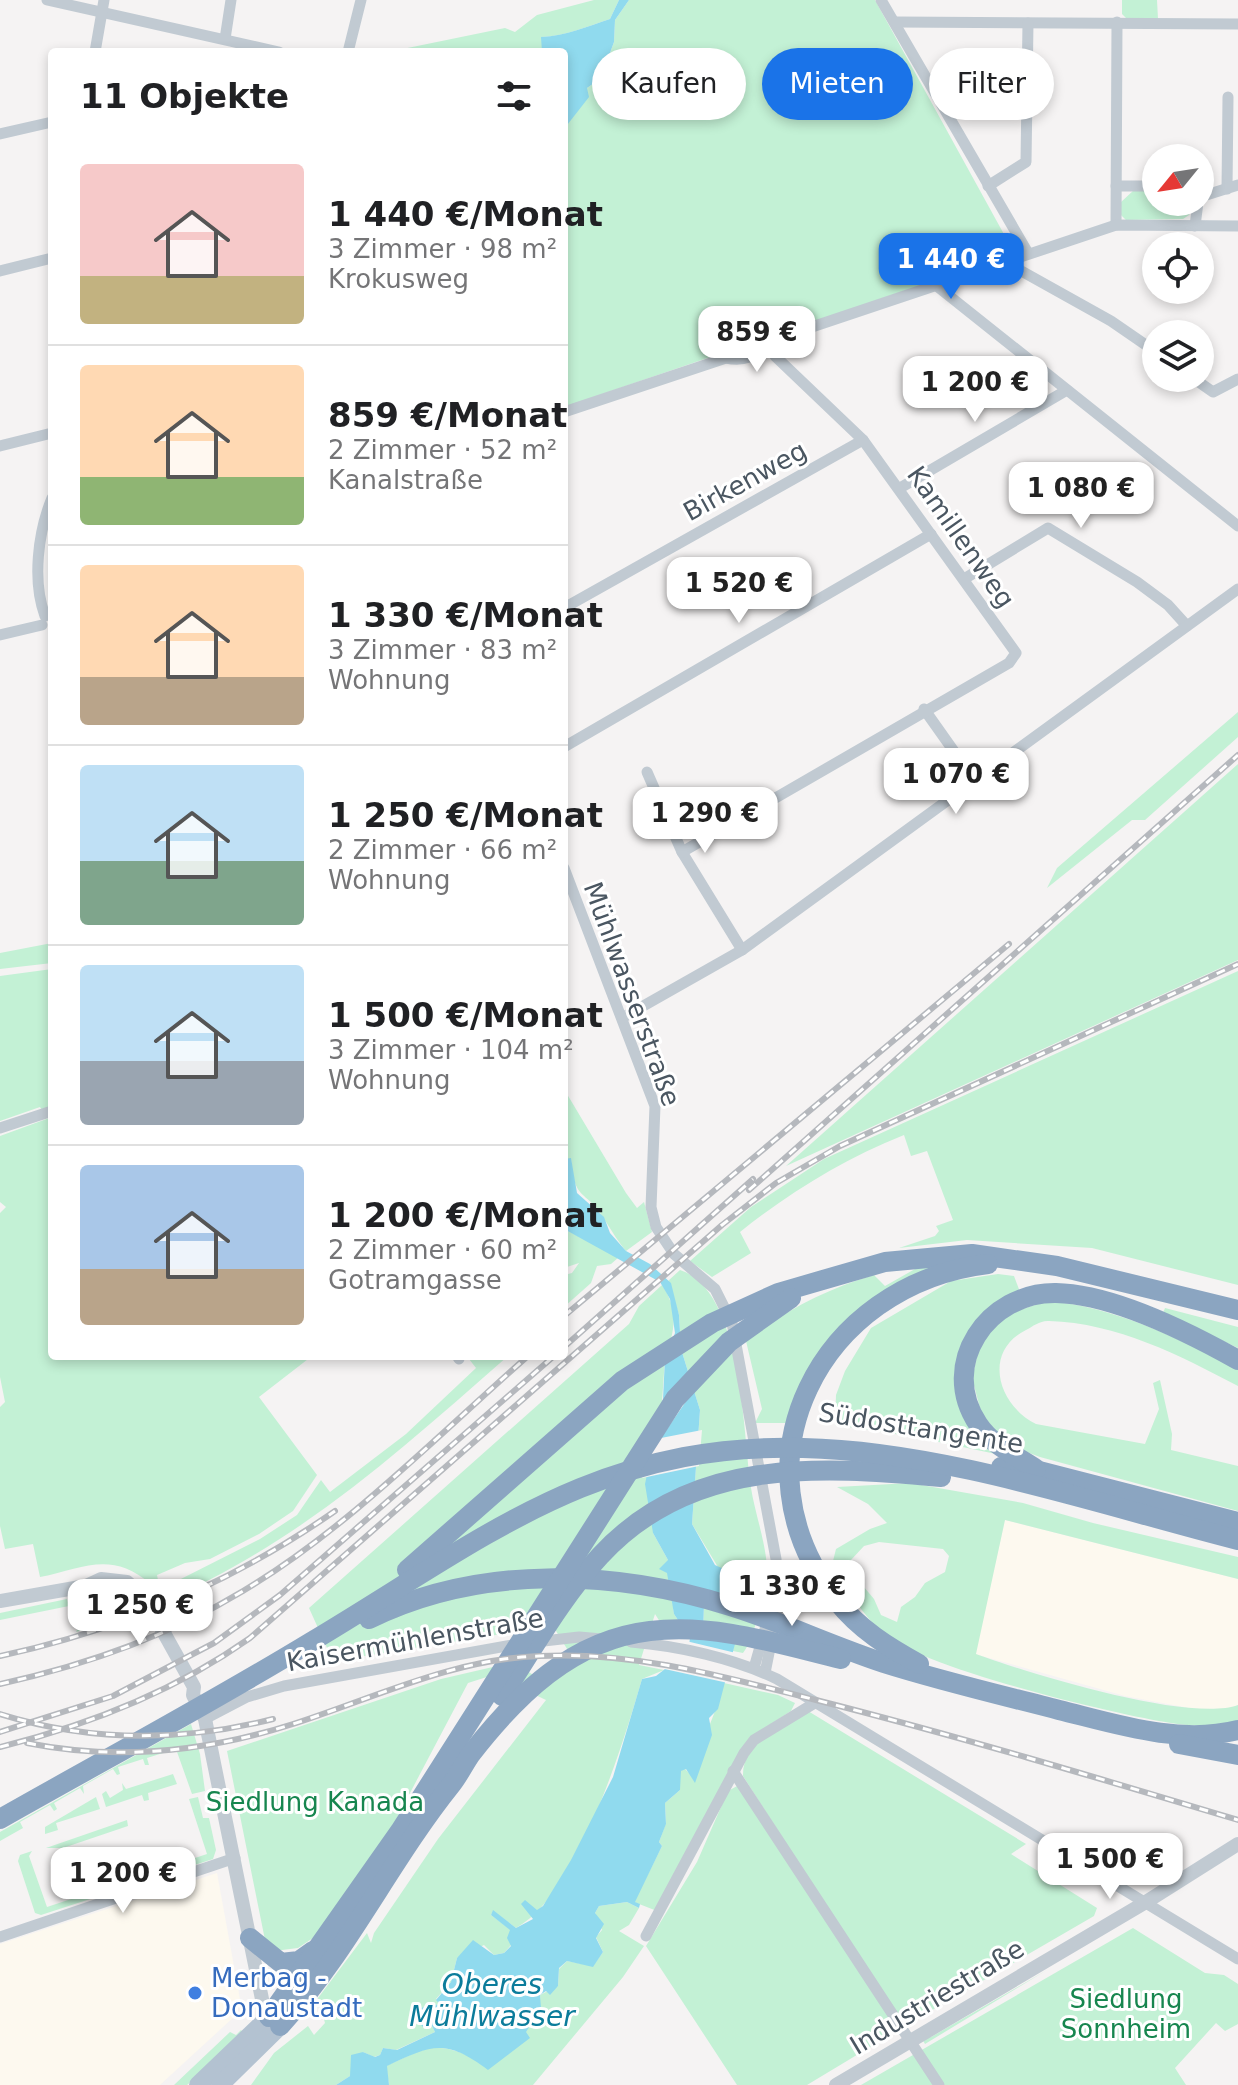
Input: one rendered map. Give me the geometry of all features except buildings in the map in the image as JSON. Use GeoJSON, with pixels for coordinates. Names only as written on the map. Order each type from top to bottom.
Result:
{"type":"FeatureCollection","features":[{"type":"Feature","properties":{"kind":"highway"},"geometry":{"type":"LineString","coordinates":[[407,1570],[590,1407],[676,1344],[818,1281],[871,1265],[918,1257],[972,1254],[1018,1259],[1150,1287],[1238,1310]]}},
{"type":"Feature","properties":{"kind":"highway"},"geometry":{"type":"LineString","coordinates":[[946,1680],[875,1638],[848,1614],[827,1588],[811,1560],[794,1510],[793,1441],[800,1407],[821,1364],[846,1331],[875,1304],[934,1275],[1018,1259]]}},
{"type":"Feature","properties":{"kind":"highway"},"geometry":{"type":"LineString","coordinates":[[1039,1471],[987,1435],[971,1411],[964,1387],[965,1360],[976,1333],[1009,1304],[1054,1293],[1090,1298],[1149,1318],[1238,1360]]}},
{"type":"Feature","properties":{"kind":"highway"},"geometry":{"type":"LineString","coordinates":[[275,2022],[330,1965],[444,1791],[675,1399],[764,1306]]}},
{"type":"Feature","properties":{"kind":"highway","name":"Südosttangente"},"geometry":{"type":"LineString","coordinates":[[305,1644],[407,1570],[498,1512],[558,1488],[637,1467],[722,1451],[804,1448],[857,1454],[1016,1483],[1238,1540]]}},
{"type":"Feature","properties":{"kind":"highway","name":"Südosttangente"},"geometry":{"type":"LineString","coordinates":[[857,1454],[918,1448],[1019,1471],[1039,1471],[1238,1522]]}},
{"type":"Feature","properties":{"kind":"highway"},"geometry":{"type":"LineString","coordinates":[[275,2022],[330,1935],[598,1558],[655,1511],[703,1486],[742,1475],[783,1470],[857,1454]]}},
{"type":"Feature","properties":{"kind":"highway","name":"Südosttangente"},"geometry":{"type":"LineString","coordinates":[[305,1644],[558,1488]]}},
{"type":"Feature","properties":{"kind":"highway"},"geometry":{"type":"LineString","coordinates":[[0,1805],[305,1644],[398,1607],[476,1586],[562,1578],[651,1586],[733,1607],[793,1639],[890,1672],[946,1680],[1113,1723],[1185,1735],[1238,1730]]}},
{"type":"Feature","properties":{"kind":"highway"},"geometry":{"type":"LineString","coordinates":[[508,1687],[602,1642],[649,1631],[712,1631],[793,1639]]}},
{"type":"Feature","properties":{"kind":"highway"},"geometry":{"type":"LineString","coordinates":[[0,1819],[176,1712]]}},
{"type":"Feature","properties":{"kind":"highway"},"geometry":{"type":"LineString","coordinates":[[1113,1723],[1139,1735],[1238,1758]]}},
{"type":"Feature","properties":{"kind":"highway"},"geometry":{"type":"LineString","coordinates":[[250,1938],[275,1961],[293,1963],[304,1959],[330,1935]]}},
{"type":"Feature","properties":{"kind":"main road"},"geometry":{"type":"LineString","coordinates":[[198,2085],[275,2022]]}},
{"type":"Feature","properties":{"kind":"main road"},"geometry":{"type":"LineString","coordinates":[[220,2085],[275,2022]]}},
{"type":"Feature","properties":{"kind":"street"},"geometry":{"type":"LineString","coordinates":[[47,0],[103,6],[253,48]]}},
{"type":"Feature","properties":{"kind":"street"},"geometry":{"type":"LineString","coordinates":[[225,39],[231,0]]}},
{"type":"Feature","properties":{"kind":"street"},"geometry":{"type":"LineString","coordinates":[[349,48],[361,0]]}},
{"type":"Feature","properties":{"kind":"street"},"geometry":{"type":"LineString","coordinates":[[881,0],[1028,253]]}},
{"type":"Feature","properties":{"kind":"street"},"geometry":{"type":"LineString","coordinates":[[96,48],[103,6]]}},
{"type":"Feature","properties":{"kind":"street"},"geometry":{"type":"LineString","coordinates":[[896,22],[1238,24]]}},
{"type":"Feature","properties":{"kind":"street"},"geometry":{"type":"LineString","coordinates":[[1116,225],[1117,22]]}},
{"type":"Feature","properties":{"kind":"street"},"geometry":{"type":"LineString","coordinates":[[988,186],[1026,162],[1028,23]]}},
{"type":"Feature","properties":{"kind":"street"},"geometry":{"type":"LineString","coordinates":[[1228,97],[1232,187]]}},
{"type":"Feature","properties":{"kind":"street"},"geometry":{"type":"LineString","coordinates":[[0,134],[48,123]]}},
{"type":"Feature","properties":{"kind":"street"},"geometry":{"type":"LineString","coordinates":[[1116,186],[1142,186]]}},
{"type":"Feature","properties":{"kind":"street"},"geometry":{"type":"LineString","coordinates":[[1195,226],[1197,216]]}},
{"type":"Feature","properties":{"kind":"street"},"geometry":{"type":"LineString","coordinates":[[568,411],[726,358],[735,350],[757,342],[771,343],[1116,225],[1238,226]]}},
{"type":"Feature","properties":{"kind":"street"},"geometry":{"type":"LineString","coordinates":[[0,271],[48,259]]}},
{"type":"Feature","properties":{"kind":"street"},"geometry":{"type":"LineString","coordinates":[[1007,263],[1111,321],[1142,342]]}},
{"type":"Feature","properties":{"kind":"street"},"geometry":{"type":"LineString","coordinates":[[938,287],[1238,526]]}},
{"type":"Feature","properties":{"kind":"street","name":"Kamillenweg"},"geometry":{"type":"LineString","coordinates":[[771,343],[775,356],[863,440],[1016,653],[1009,663],[924,709]]}},
{"type":"Feature","properties":{"kind":"street"},"geometry":{"type":"LineString","coordinates":[[1214,391],[1238,379]]}},
{"type":"Feature","properties":{"kind":"street"},"geometry":{"type":"LineString","coordinates":[[900,488],[1067,390]]}},
{"type":"Feature","properties":{"kind":"street"},"geometry":{"type":"LineString","coordinates":[[0,446],[48,434]]}},
{"type":"Feature","properties":{"kind":"street","name":"Birkenweg"},"geometry":{"type":"LineString","coordinates":[[568,606],[863,440]]}},
{"type":"Feature","properties":{"kind":"street"},"geometry":{"type":"LineString","coordinates":[[0,635],[48,622],[39,564],[42,530],[48,511]]}},
{"type":"Feature","properties":{"kind":"street"},"geometry":{"type":"LineString","coordinates":[[964,579],[1048,528],[1137,582],[1168,605],[1187,626]]}},
{"type":"Feature","properties":{"kind":"street"},"geometry":{"type":"LineString","coordinates":[[568,745],[931,534]]}},
{"type":"Feature","properties":{"kind":"street"},"geometry":{"type":"LineString","coordinates":[[622,1018],[742,950],[1238,589]]}},
{"type":"Feature","properties":{"kind":"street"},"geometry":{"type":"LineString","coordinates":[[682,852],[924,709],[975,781]]}},
{"type":"Feature","properties":{"kind":"street"},"geometry":{"type":"LineString","coordinates":[[647,772],[682,852],[742,950]]}},
{"type":"Feature","properties":{"kind":"street","name":"Mühlwasserstraße"},"geometry":{"type":"LineString","coordinates":[[568,878],[655,1106],[651,1207],[656,1227],[674,1254],[715,1289],[732,1323],[754,1433],[779,1603],[760,1671]]}},
{"type":"Feature","properties":{"kind":"street"},"geometry":{"type":"LineString","coordinates":[[0,1128],[48,1112]]}},
{"type":"Feature","properties":{"kind":"street"},"geometry":{"type":"LineString","coordinates":[[0,1601],[86,1586],[116,1589],[133,1599],[186,1692],[193,1695],[205,1719],[264,2009],[275,2022]]}},
{"type":"Feature","properties":{"kind":"street","name":"Kaisermühlenstraße"},"geometry":{"type":"LineString","coordinates":[[205,1719],[247,1697],[284,1686],[475,1649],[579,1637],[666,1645],[760,1671]]}},
{"type":"Feature","properties":{"kind":"street"},"geometry":{"type":"LineString","coordinates":[[760,1671],[1238,1959]]}},
{"type":"Feature","properties":{"kind":"street"},"geometry":{"type":"LineString","coordinates":[[646,1936],[733,1771],[754,1740],[813,1704]]}},
{"type":"Feature","properties":{"kind":"street"},"geometry":{"type":"LineString","coordinates":[[733,1771],[939,2085]]}},
{"type":"Feature","properties":{"kind":"street","name":"Industriestraße"},"geometry":{"type":"LineString","coordinates":[[836,2085],[1146,1902],[1238,1844]]}},
{"type":"Feature","properties":{"kind":"street"},"geometry":{"type":"LineString","coordinates":[[0,1937],[235,1858]]}},
{"type":"Feature","properties":{"kind":"shaded area"},"geometry":{"type":"Polygon","coordinates":[[[1005,1520],[1238,1579],[1238,1705],[1226,1710],[1200,1710],[1125,1696],[975,1654],[1005,1520]]]}},
{"type":"Feature","properties":{"kind":"shaded area"},"geometry":{"type":"Polygon","coordinates":[[[217,1873],[240,1999],[234,2017],[160,2085],[0,2085],[0,1944],[217,1873]]]}},
{"type":"Feature","properties":{"kind":"green space"},"geometry":{"type":"Polygon","coordinates":[[[594,0],[619,0],[610,19],[568,33],[542,37],[542,48],[408,48],[505,28],[515,32],[537,15],[594,0]]]}},
{"type":"Feature","properties":{"kind":"green space"},"geometry":{"type":"Polygon","coordinates":[[[629,0],[875,0],[901,48],[762,48],[762,120],[913,120],[913,69],[929,98],[929,120],[941,120],[1012,254],[568,406],[568,122],[587,88],[592,84],[592,120],[746,120],[746,48],[612,48],[615,20],[629,0]]]}},
{"type":"Feature","properties":{"kind":"green space"},"geometry":{"type":"Polygon","coordinates":[[[1122,0],[1157,0],[1158,19],[1126,18],[1122,14],[1122,0]]]}},
{"type":"Feature","properties":{"kind":"green space"},"geometry":{"type":"Polygon","coordinates":[[[1134,190],[1142,190],[1142,216],[1188,216],[1183,219],[1126,220],[1119,213],[1120,203],[1134,190]]]}},
{"type":"Feature","properties":{"kind":"green space"},"geometry":{"type":"Polygon","coordinates":[[[1238,712],[1238,737],[1145,820],[1132,820],[1047,888],[1057,868],[1238,712]]]}},
{"type":"Feature","properties":{"kind":"green space"},"geometry":{"type":"Polygon","coordinates":[[[1238,764],[1238,960],[786,1166],[1238,764]]]}},
{"type":"Feature","properties":{"kind":"green space"},"geometry":{"type":"Polygon","coordinates":[[[48,944],[48,963],[0,969],[0,953],[48,944]]]}},
{"type":"Feature","properties":{"kind":"green space"},"geometry":{"type":"Polygon","coordinates":[[[48,970],[48,1108],[42,1110],[40,1107],[0,1121],[0,976],[48,970]]]}},
{"type":"Feature","properties":{"kind":"green space"},"geometry":{"type":"Polygon","coordinates":[[[1238,971],[1238,1285],[1092,1248],[967,1240],[899,1248],[935,1236],[939,1231],[936,1226],[953,1220],[927,1151],[911,1156],[904,1135],[839,1166],[759,1217],[740,1232],[751,1253],[712,1277],[690,1261],[751,1207],[824,1159],[1238,971]]]}},
{"type":"Feature","properties":{"kind":"green space"},"geometry":{"type":"Polygon","coordinates":[[[568,1096],[626,1193],[637,1208],[644,1202],[652,1232],[626,1251],[598,1210],[578,1189],[571,1159],[568,1159],[568,1096]]]}},
{"type":"Feature","properties":{"kind":"green space"},"geometry":{"type":"Polygon","coordinates":[[[48,1118],[48,1360],[307,1360],[259,1397],[317,1475],[293,1511],[259,1534],[210,1559],[185,1563],[157,1575],[158,1580],[151,1584],[123,1567],[110,1564],[84,1566],[40,1577],[33,1544],[5,1549],[0,1526],[0,1407],[5,1402],[0,1377],[0,1213],[6,1207],[0,1202],[0,1136],[48,1118]]]}},
{"type":"Feature","properties":{"kind":"green space"},"geometry":{"type":"Polygon","coordinates":[[[568,1231],[619,1257],[611,1264],[597,1266],[591,1283],[568,1303],[568,1274],[579,1263],[568,1267],[568,1231]]]}},
{"type":"Feature","properties":{"kind":"green space"},"geometry":{"type":"Polygon","coordinates":[[[959,1259],[872,1300],[793,1423],[755,1423],[762,1409],[746,1341],[791,1310],[840,1287],[874,1275],[885,1286],[915,1269],[959,1259]]]}},
{"type":"Feature","properties":{"kind":"green space"},"geometry":{"type":"Polygon","coordinates":[[[680,1270],[701,1283],[717,1305],[728,1334],[742,1401],[751,1488],[767,1568],[758,1617],[743,1653],[733,1651],[734,1644],[703,1634],[704,1604],[720,1594],[736,1597],[692,1524],[700,1410],[681,1349],[679,1315],[668,1281],[680,1270]]]}},
{"type":"Feature","properties":{"kind":"green space"},"geometry":{"type":"Polygon","coordinates":[[[998,1274],[1014,1276],[1020,1292],[982,1315],[959,1351],[996,1454],[835,1425],[836,1395],[845,1371],[871,1328],[951,1281],[998,1274]]]}},
{"type":"Feature","properties":{"kind":"green space","name":"Siedlung Kanada"},"geometry":{"type":"Polygon","coordinates":[[[662,1285],[671,1303],[674,1321],[665,1358],[653,1533],[668,1560],[674,1614],[690,1638],[669,1636],[655,1614],[639,1665],[664,1670],[642,1679],[610,1778],[578,1852],[538,1911],[516,1928],[493,1911],[491,1915],[511,1930],[511,1945],[504,1953],[494,1955],[484,1945],[457,1958],[451,1982],[436,1999],[444,2008],[430,2022],[435,2032],[396,2050],[383,2048],[380,2055],[374,2057],[363,2052],[350,2076],[336,2085],[251,2085],[274,2053],[308,2026],[314,2035],[325,2023],[318,1998],[367,1933],[371,1943],[374,1933],[438,1839],[546,1700],[493,1675],[468,1683],[391,1829],[316,1936],[298,1948],[274,1951],[265,1940],[227,1751],[441,1679],[514,1662],[548,1685],[575,1662],[553,1626],[333,1661],[309,1608],[629,1324],[639,1306],[662,1285]]]}},
{"type":"Feature","properties":{"kind":"green space"},"geometry":{"type":"Polygon","coordinates":[[[1047,1301],[1073,1304],[1122,1317],[1169,1335],[1238,1368],[1238,1386],[1170,1352],[1123,1334],[1074,1323],[1046,1321],[1012,1340],[1000,1364],[1000,1378],[1012,1404],[1036,1424],[1145,1444],[1159,1409],[1153,1383],[1160,1380],[1172,1434],[1171,1450],[1238,1466],[1238,1511],[1040,1457],[1013,1447],[996,1432],[981,1412],[972,1378],[980,1344],[1005,1315],[1047,1301]]]}},
{"type":"Feature","properties":{"kind":"green space"},"geometry":{"type":"Polygon","coordinates":[[[1165,1308],[1238,1327],[1238,1348],[1163,1313],[1165,1308]]]}},
{"type":"Feature","properties":{"kind":"green space"},"geometry":{"type":"Polygon","coordinates":[[[470,1360],[503,1360],[385,1462],[301,1525],[210,1579],[160,1603],[160,1592],[169,1585],[260,1539],[297,1515],[321,1480],[330,1492],[406,1434],[476,1368],[470,1360]]]}},
{"type":"Feature","properties":{"kind":"green space"},"geometry":{"type":"Polygon","coordinates":[[[910,1483],[1023,1503],[1238,1557],[1238,1579],[1005,1520],[976,1654],[1032,1673],[1147,1702],[1215,1709],[1238,1705],[1238,1725],[1179,1724],[1107,1710],[971,1673],[898,1643],[871,1622],[832,1565],[836,1549],[887,1523],[868,1504],[837,1487],[910,1483]],[[879,1542],[864,1546],[851,1560],[858,1580],[874,1599],[881,1615],[897,1622],[901,1607],[915,1597],[925,1583],[945,1572],[949,1556],[943,1549],[879,1542]]]}},
{"type":"Feature","properties":{"kind":"green space"},"geometry":{"type":"Polygon","coordinates":[[[67,1599],[69,1606],[0,1620],[0,1613],[67,1599]]]}},
{"type":"Feature","properties":{"kind":"green space"},"geometry":{"type":"Polygon","coordinates":[[[101,1599],[103,1610],[111,1609],[110,1600],[131,1614],[76,1632],[91,1606],[101,1599]]]}},
{"type":"Feature","properties":{"kind":"green space"},"geometry":{"type":"Polygon","coordinates":[[[724,1683],[778,1695],[795,1703],[791,1711],[751,1737],[657,1911],[634,1902],[662,1846],[659,1842],[666,1823],[665,1803],[680,1790],[680,1771],[685,1769],[690,1774],[724,1683]]]}},
{"type":"Feature","properties":{"kind":"green space"},"geometry":{"type":"Polygon","coordinates":[[[808,1711],[1026,1844],[1011,1854],[1097,1908],[1094,1916],[903,2027],[743,1776],[744,1764],[756,1745],[808,1711]]]}},
{"type":"Feature","properties":{"kind":"green space"},"geometry":{"type":"Polygon","coordinates":[[[191,1724],[200,1754],[205,1791],[192,1794],[176,1749],[147,1758],[149,1765],[145,1765],[143,1759],[118,1767],[120,1774],[117,1775],[113,1769],[83,1786],[84,1794],[80,1788],[54,1803],[57,1809],[54,1811],[50,1805],[20,1822],[23,1828],[0,1841],[0,1832],[191,1724]]]}},
{"type":"Feature","properties":{"kind":"green space"},"geometry":{"type":"Polygon","coordinates":[[[173,1774],[177,1784],[148,1793],[149,1800],[144,1801],[142,1795],[106,1807],[102,1794],[106,1791],[110,1798],[123,1790],[122,1783],[126,1789],[173,1774]]]}},
{"type":"Feature","properties":{"kind":"green space"},"geometry":{"type":"Polygon","coordinates":[[[739,1785],[896,2025],[895,2032],[807,2085],[737,2085],[646,1946],[697,1862],[728,1791],[739,1785]]]}},
{"type":"Feature","properties":{"kind":"green space"},"geometry":{"type":"Polygon","coordinates":[[[96,1797],[100,1809],[56,1823],[58,1830],[45,1834],[45,1827],[96,1797]]]}},
{"type":"Feature","properties":{"kind":"green space"},"geometry":{"type":"Polygon","coordinates":[[[198,1797],[203,1818],[209,1818],[216,1850],[213,1859],[41,1915],[35,1913],[18,1861],[20,1855],[32,1851],[29,1856],[47,1907],[207,1854],[189,1799],[198,1797]]]}},
{"type":"Feature","properties":{"kind":"green space"},"geometry":{"type":"Polygon","coordinates":[[[127,1820],[128,1826],[63,1848],[46,1848],[127,1820]]]}},
{"type":"Feature","properties":{"kind":"green space"},"geometry":{"type":"Polygon","coordinates":[[[627,1902],[639,1908],[629,1925],[619,1931],[644,1946],[623,1977],[533,2085],[389,2085],[386,2066],[420,2051],[448,2049],[473,2058],[518,2036],[535,2019],[540,1995],[558,1986],[559,1969],[567,1961],[593,1966],[603,1952],[596,1937],[602,1930],[595,1913],[599,1906],[627,1902]]]}},
{"type":"Feature","properties":{"kind":"green space","name":"Siedlung Sonnheim"},"geometry":{"type":"Polygon","coordinates":[[[1133,1928],[1205,1973],[1224,1975],[1238,1984],[1238,2024],[1225,2031],[1216,2023],[1175,2068],[1186,2085],[861,2085],[1133,1928]]]}},
{"type":"Feature","properties":{"kind":"green space"},"geometry":{"type":"Polygon","coordinates":[[[1047,1970],[925,2044],[921,2037],[926,2034],[931,2037],[1047,1970]]]}},
{"type":"Feature","properties":{"kind":"green space"},"geometry":{"type":"Polygon","coordinates":[[[241,2030],[245,2035],[187,2085],[174,2085],[230,2032],[236,2035],[241,2030]]]}},
{"type":"Feature","properties":{"kind":"water"},"geometry":{"type":"Polygon","coordinates":[[[619,0],[629,0],[615,20],[612,48],[592,48],[592,84],[587,88],[589,97],[568,124],[568,48],[542,48],[541,37],[568,33],[610,19],[619,0]]]}},
{"type":"Feature","properties":{"kind":"water","name":"Oberes Mühlwasser"},"geometry":{"type":"Polygon","coordinates":[[[568,1158],[571,1158],[577,1193],[604,1217],[610,1233],[626,1251],[650,1264],[671,1283],[679,1315],[681,1349],[700,1410],[692,1524],[715,1565],[728,1571],[737,1598],[720,1594],[704,1604],[703,1634],[735,1644],[718,1709],[709,1718],[712,1735],[695,1783],[686,1769],[681,1771],[680,1790],[665,1803],[666,1824],[659,1842],[662,1846],[635,1902],[640,1904],[639,1908],[627,1902],[599,1906],[595,1913],[604,1924],[596,1938],[603,1952],[593,1967],[567,1961],[559,1968],[558,1986],[550,1995],[546,1991],[540,1995],[541,2008],[526,2032],[530,2038],[488,2070],[460,2053],[438,2048],[416,2053],[387,2066],[389,2085],[336,2085],[350,2076],[351,2055],[363,2052],[375,2057],[380,2055],[383,2048],[397,2050],[435,2032],[430,2022],[423,2027],[410,2013],[433,2003],[443,2008],[436,2000],[451,1982],[457,1958],[473,1940],[494,1955],[504,1953],[511,1946],[507,1938],[510,1930],[491,1915],[493,1910],[516,1928],[533,1919],[521,1904],[525,1900],[537,1910],[543,1906],[571,1860],[613,1777],[642,1679],[656,1676],[688,1651],[690,1638],[674,1614],[667,1573],[659,1569],[668,1560],[653,1533],[645,1484],[663,1399],[665,1358],[675,1333],[670,1299],[660,1282],[568,1231],[568,1158]]]}},
{"type":"Feature","properties":{"kind":"pier"},"geometry":{"type":"Polygon","coordinates":[[[691,1394],[661,1438],[702,1430],[699,1466],[642,1478],[655,1416],[691,1394]]]}},
{"type":"Feature","properties":{"kind":"pier"},"geometry":{"type":"Polygon","coordinates":[[[686,1641],[736,1653],[728,1683],[660,1668],[684,1649],[686,1641]]]}},
{"type":"Feature","properties":{"kind":"railway"},"geometry":{"type":"LineString","coordinates":[[749,1190],[1238,755]]}},
{"type":"Feature","properties":{"kind":"railway"},"geometry":{"type":"LineString","coordinates":[[568,1313],[1009,944]]}},
{"type":"Feature","properties":{"kind":"railway"},"geometry":{"type":"LineString","coordinates":[[568,1360],[722,1225],[776,1183],[840,1146],[1238,964]]}},
{"type":"Feature","properties":{"kind":"railway"},"geometry":{"type":"LineString","coordinates":[[568,1343],[753,1179]]}},
{"type":"Feature","properties":{"kind":"railway"},"geometry":{"type":"LineString","coordinates":[[0,1684],[125,1648],[185,1622],[243,1591],[281,1567],[355,1511],[524,1360]]}},
{"type":"Feature","properties":{"kind":"railway"},"geometry":{"type":"LineString","coordinates":[[0,1732],[113,1696],[214,1643],[280,1595],[549,1360]]}},
{"type":"Feature","properties":{"kind":"railway"},"geometry":{"type":"LineString","coordinates":[[0,1747],[66,1728],[130,1704],[192,1674],[250,1638],[568,1360]]}},
{"type":"Feature","properties":{"kind":"railway"},"geometry":{"type":"LineString","coordinates":[[0,1656],[89,1632],[175,1600],[257,1560],[335,1511]]}},
{"type":"Feature","properties":{"kind":"railway"},"geometry":{"type":"LineString","coordinates":[[27,1743],[94,1752],[194,1747],[260,1734],[414,1681],[476,1664],[539,1656],[610,1658],[679,1668],[816,1700],[1238,1820]]}},
{"type":"Feature","properties":{"kind":"railway"},"geometry":{"type":"LineString","coordinates":[[0,1714],[68,1730],[136,1736],[205,1732],[273,1719]]}},
{"type":"Feature","properties":{"kind":"place","name":"Merbag - Donaustadt"},"geometry":{"type":"Point","coordinates":[195,1993]}}]}
